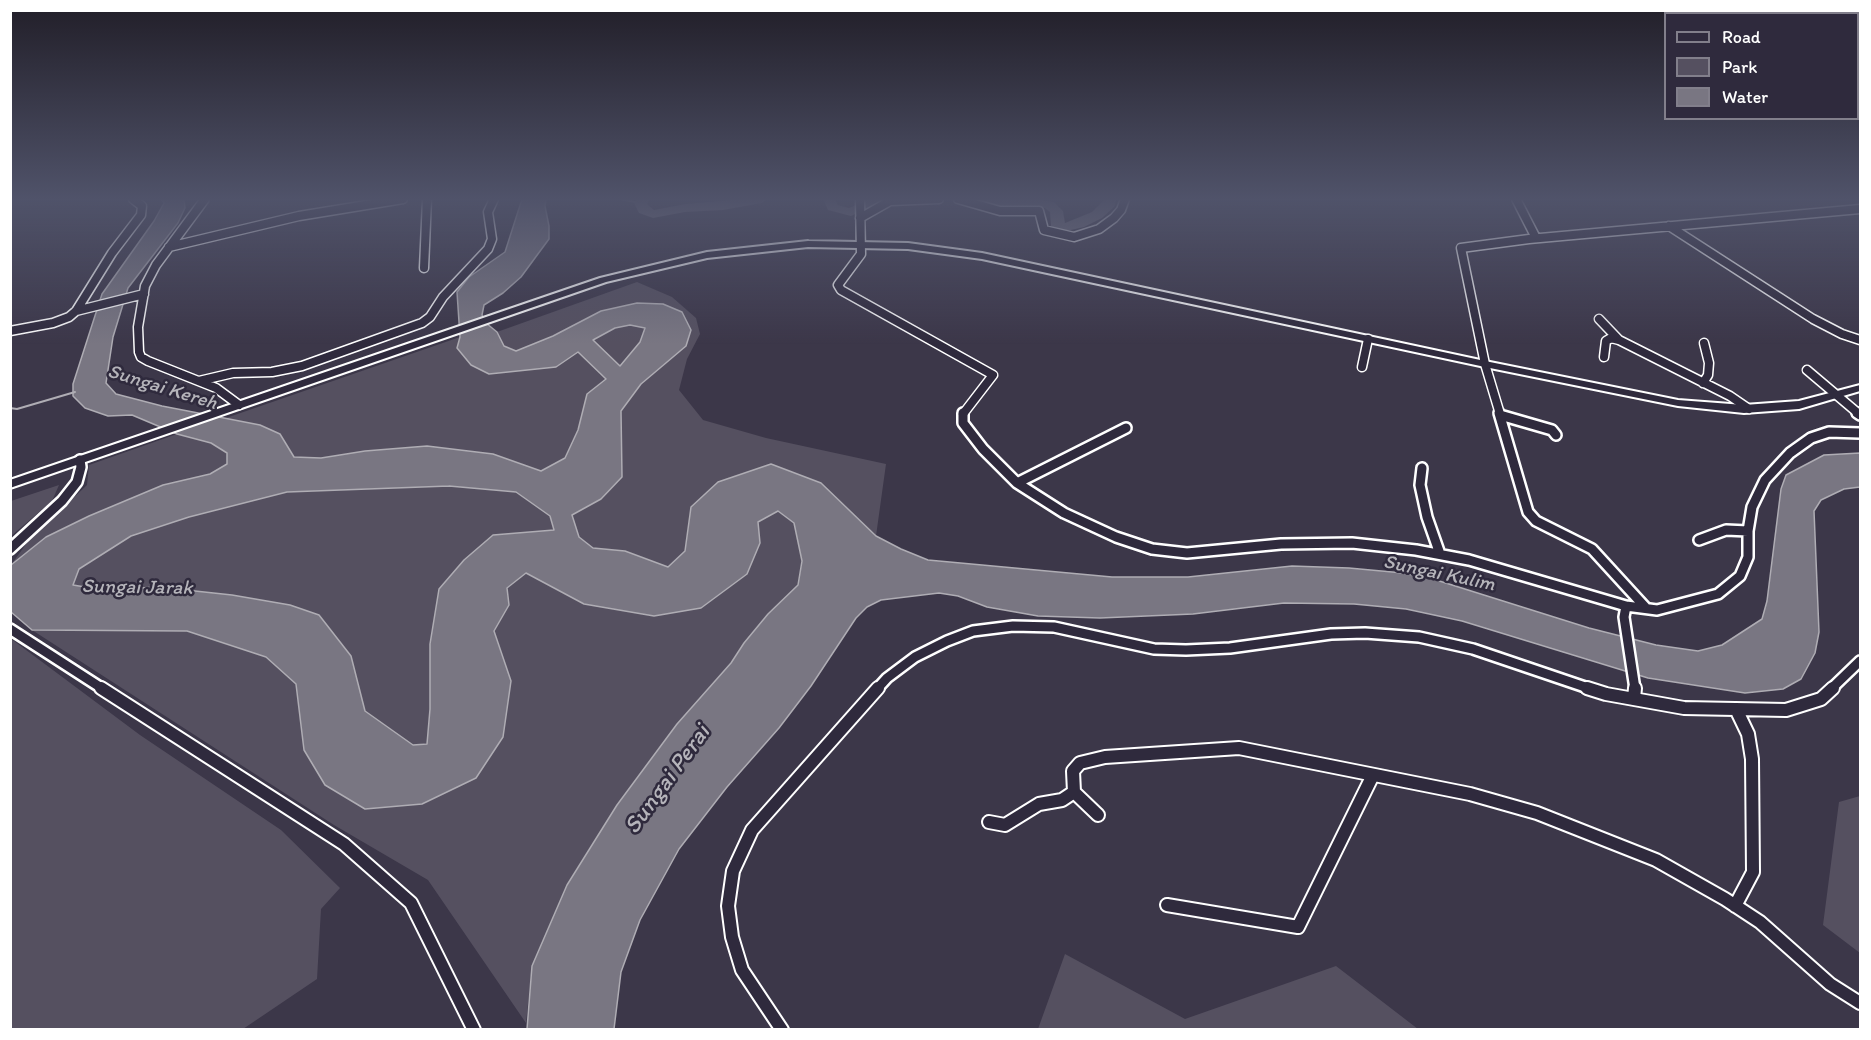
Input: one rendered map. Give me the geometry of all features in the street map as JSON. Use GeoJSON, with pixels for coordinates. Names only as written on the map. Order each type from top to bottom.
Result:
{"type":"FeatureCollection","features":[{"type":"Feature","properties":{"kind":"street"},"geometry":{"type":"LineString","coordinates":[[10,331],[53,323],[69,317],[76,311],[116,248]]}},
{"type":"Feature","properties":{"kind":"street"},"geometry":{"type":"LineString","coordinates":[[169,248],[141,295],[138,327],[141,357],[230,396],[236,406]]}},
{"type":"Feature","properties":{"kind":"street"},"geometry":{"type":"LineString","coordinates":[[424,268],[425,248]]}},
{"type":"Feature","properties":{"kind":"street"},"geometry":{"type":"LineString","coordinates":[[199,381],[233,373],[272,372],[302,366],[422,323],[430,317],[443,297],[489,248]]}},
{"type":"Feature","properties":{"kind":"street"},"geometry":{"type":"LineString","coordinates":[[10,484],[611,278],[707,255],[776,248]]}},
{"type":"Feature","properties":{"kind":"street"},"geometry":{"type":"LineString","coordinates":[[861,248],[861,254],[838,285],[841,290],[993,375],[962,416],[963,423],[984,449],[1017,483],[1064,513],[1116,537],[1152,549],[1187,553],[1281,543],[1353,543],[1469,560],[1625,612],[1646,608],[1657,610],[1687,604],[1718,594],[1740,576],[1748,557],[1748,531],[1752,507],[1765,480],[1790,453],[1811,438],[1829,432],[1860,433]]}},
{"type":"Feature","properties":{"kind":"street"},"geometry":{"type":"LineString","coordinates":[[913,248],[982,256],[1678,403],[1749,409],[1799,405],[1860,388]]}},
{"type":"Feature","properties":{"kind":"street"},"geometry":{"type":"LineString","coordinates":[[1462,248],[1485,364],[1528,512],[1536,521],[1592,549],[1646,608]]}},
{"type":"Feature","properties":{"kind":"street"},"geometry":{"type":"LineString","coordinates":[[1702,248],[1813,320],[1860,340]]}},
{"type":"Feature","properties":{"kind":"street"},"geometry":{"type":"LineString","coordinates":[[76,311],[141,295]]}},
{"type":"Feature","properties":{"kind":"street"},"geometry":{"type":"LineString","coordinates":[[1599,319],[1619,340]]}},
{"type":"Feature","properties":{"kind":"street"},"geometry":{"type":"LineString","coordinates":[[1604,357],[1606,341],[1611,338],[1619,340],[1749,409]]}},
{"type":"Feature","properties":{"kind":"street"},"geometry":{"type":"LineString","coordinates":[[1362,367],[1368,339]]}},
{"type":"Feature","properties":{"kind":"street"},"geometry":{"type":"LineString","coordinates":[[1703,383],[1708,375],[1709,363],[1704,343]]}},
{"type":"Feature","properties":{"kind":"street"},"geometry":{"type":"LineString","coordinates":[[1807,370],[1860,415]]}},
{"type":"Feature","properties":{"kind":"street"},"geometry":{"type":"LineString","coordinates":[[1500,415],[1552,430],[1556,435]]}},
{"type":"Feature","properties":{"kind":"street"},"geometry":{"type":"LineString","coordinates":[[1017,483],[1126,428]]}},
{"type":"Feature","properties":{"kind":"street"},"geometry":{"type":"LineString","coordinates":[[10,549],[62,501],[77,482],[81,467],[80,460]]}},
{"type":"Feature","properties":{"kind":"street"},"geometry":{"type":"LineString","coordinates":[[1422,468],[1420,485],[1427,517],[1440,554]]}},
{"type":"Feature","properties":{"kind":"street"},"geometry":{"type":"LineString","coordinates":[[1699,540],[1726,530],[1748,531]]}},
{"type":"Feature","properties":{"kind":"street"},"geometry":{"type":"LineString","coordinates":[[1625,612],[1635,685],[1634,699]]}},
{"type":"Feature","properties":{"kind":"street"},"geometry":{"type":"LineString","coordinates":[[782,1029],[742,970],[735,948],[728,906],[732,871],[752,831],[774,803],[887,678],[915,657],[947,640],[973,632],[1014,626],[1054,627],[1154,649],[1186,650],[1230,648],[1330,634],[1419,636],[1473,649],[1606,694],[1684,708],[1786,710],[1821,699],[1856,671],[1860,660]]}},
{"type":"Feature","properties":{"kind":"street"},"geometry":{"type":"LineString","coordinates":[[10,629],[344,844],[411,903],[474,1029]]}},
{"type":"Feature","properties":{"kind":"street"},"geometry":{"type":"LineString","coordinates":[[1736,709],[1748,734],[1752,759],[1753,873],[1736,906]]}},
{"type":"Feature","properties":{"kind":"street"},"geometry":{"type":"LineString","coordinates":[[1098,815],[1074,792],[1073,771],[1080,763],[1104,757],[1239,748],[1470,794],[1537,813],[1656,860],[1760,922],[1830,984],[1860,1003]]}},
{"type":"Feature","properties":{"kind":"street"},"geometry":{"type":"LineString","coordinates":[[1167,905],[1298,927],[1373,775]]}},
{"type":"Feature","properties":{"kind":"street"},"geometry":{"type":"LineString","coordinates":[[989,822],[1005,825],[1040,804],[1062,800],[1074,792]]}},
{"type":"Feature","properties":{"kind":"green space"},"geometry":{"type":"Polygon","coordinates":[[[637,282],[672,297],[696,318],[700,334],[687,359],[679,390],[703,420],[766,438],[886,464],[876,536],[821,483],[718,482],[691,507],[685,551],[668,567],[626,551],[593,548],[579,537],[571,515],[601,499],[622,477],[621,411],[641,384],[686,346],[637,303],[601,311],[553,336],[516,351],[504,346],[497,332],[637,282]]]}},
{"type":"Feature","properties":{"kind":"green space"},"geometry":{"type":"Polygon","coordinates":[[[630,325],[645,327],[640,342],[620,367],[593,340],[615,328],[630,325]]]}},
{"type":"Feature","properties":{"kind":"green space"},"geometry":{"type":"Polygon","coordinates":[[[460,337],[457,349],[471,365],[556,367],[578,351],[606,379],[587,394],[578,430],[565,458],[541,471],[493,454],[365,451],[321,458],[294,457],[280,434],[226,418],[460,337]]]}},
{"type":"Feature","properties":{"kind":"green space"},"geometry":{"type":"Polygon","coordinates":[[[177,434],[211,443],[227,453],[227,465],[210,474],[163,485],[46,537],[11,565],[29,540],[87,485],[89,465],[177,434]]]}},
{"type":"Feature","properties":{"kind":"green space"},"geometry":{"type":"Polygon","coordinates":[[[59,485],[52,501],[11,536],[11,501],[59,485]]]}},
{"type":"Feature","properties":{"kind":"green space"},"geometry":{"type":"Polygon","coordinates":[[[449,486],[516,492],[550,516],[554,531],[493,535],[430,709],[427,743],[413,745],[365,711],[351,656],[158,587],[103,590],[73,585],[79,569],[131,536],[189,517],[287,492],[449,486]]]}},
{"type":"Feature","properties":{"kind":"green space"},"geometry":{"type":"Polygon","coordinates":[[[778,511],[794,523],[802,561],[799,585],[768,614],[731,663],[677,724],[617,805],[567,884],[532,966],[526,1023],[428,880],[334,825],[32,630],[187,631],[266,657],[296,684],[304,750],[365,809],[511,681],[494,631],[509,605],[507,589],[526,573],[584,604],[654,616],[760,543],[758,522],[778,511]]]}},
{"type":"Feature","properties":{"kind":"green space"},"geometry":{"type":"Polygon","coordinates":[[[10,638],[140,735],[281,830],[340,888],[321,909],[317,979],[243,1029],[11,1029],[10,638]]]}},
{"type":"Feature","properties":{"kind":"green space"},"geometry":{"type":"Polygon","coordinates":[[[1860,796],[1860,953],[1823,925],[1839,802],[1860,796]]]}},
{"type":"Feature","properties":{"kind":"green space"},"geometry":{"type":"Polygon","coordinates":[[[1065,954],[1185,1019],[1336,966],[1418,1029],[1038,1029],[1065,954]]]}},
{"type":"Feature","properties":{"kind":"water","name":"Sungai Perai"},"geometry":{"type":"Polygon","coordinates":[[[135,248],[159,248],[128,288],[113,337],[106,383],[116,394],[162,406],[260,425],[280,434],[294,457],[321,458],[365,451],[427,446],[493,454],[541,471],[565,458],[578,430],[587,394],[606,379],[578,352],[556,367],[489,374],[471,365],[457,348],[460,337],[457,292],[469,277],[505,252],[506,248],[543,248],[521,277],[503,293],[484,305],[482,315],[486,323],[497,332],[504,346],[516,351],[553,336],[601,311],[637,303],[663,304],[682,312],[691,330],[686,346],[641,384],[621,411],[622,477],[601,499],[572,515],[579,537],[593,548],[625,551],[668,567],[685,551],[691,507],[718,482],[771,464],[821,483],[876,536],[928,560],[1112,577],[1188,577],[1292,566],[1403,573],[1433,579],[1589,628],[1656,645],[1698,651],[1722,645],[1762,619],[1767,601],[1781,489],[1786,475],[1824,455],[1860,453],[1860,487],[1844,489],[1821,500],[1814,511],[1819,632],[1815,653],[1801,679],[1783,689],[1745,693],[1648,678],[1462,621],[1406,609],[1354,604],[1284,603],[1193,614],[1100,618],[1038,616],[987,607],[958,596],[939,593],[881,600],[867,607],[856,618],[811,686],[779,728],[727,787],[679,849],[640,920],[621,972],[614,1029],[527,1029],[532,966],[567,885],[617,805],[677,724],[731,663],[768,614],[798,585],[802,561],[794,523],[778,511],[758,522],[760,543],[747,574],[701,608],[654,616],[584,604],[526,573],[507,588],[509,605],[494,631],[511,681],[503,737],[476,778],[422,804],[365,809],[325,785],[304,750],[296,684],[266,657],[187,631],[32,630],[11,612],[11,565],[46,537],[163,485],[210,474],[227,464],[227,453],[211,443],[177,434],[132,415],[108,416],[85,408],[73,396],[73,384],[102,294],[135,248]],[[630,325],[615,328],[593,340],[620,366],[640,342],[645,328],[630,325]],[[449,486],[287,492],[189,517],[131,536],[79,569],[73,585],[103,590],[158,587],[232,595],[290,605],[319,615],[351,656],[365,711],[413,745],[427,744],[430,709],[430,644],[439,589],[464,560],[493,535],[554,530],[550,516],[516,492],[449,486]]]}},
{"type":"Feature","properties":{"kind":"waterway"},"geometry":{"type":"LineString","coordinates":[[10,408],[17,409],[75,392]]}},
{"type":"Feature","properties":{"kind":"water label","name":"Sungai Kereh"},"geometry":{"type":"Point","coordinates":[162,388]}},
{"type":"Feature","properties":{"kind":"water label","name":"Sungai Kulim"},"geometry":{"type":"Point","coordinates":[1439,574]}},
{"type":"Feature","properties":{"kind":"water label","name":"Sungai Jarak"},"geometry":{"type":"Point","coordinates":[137,588]}}]}
